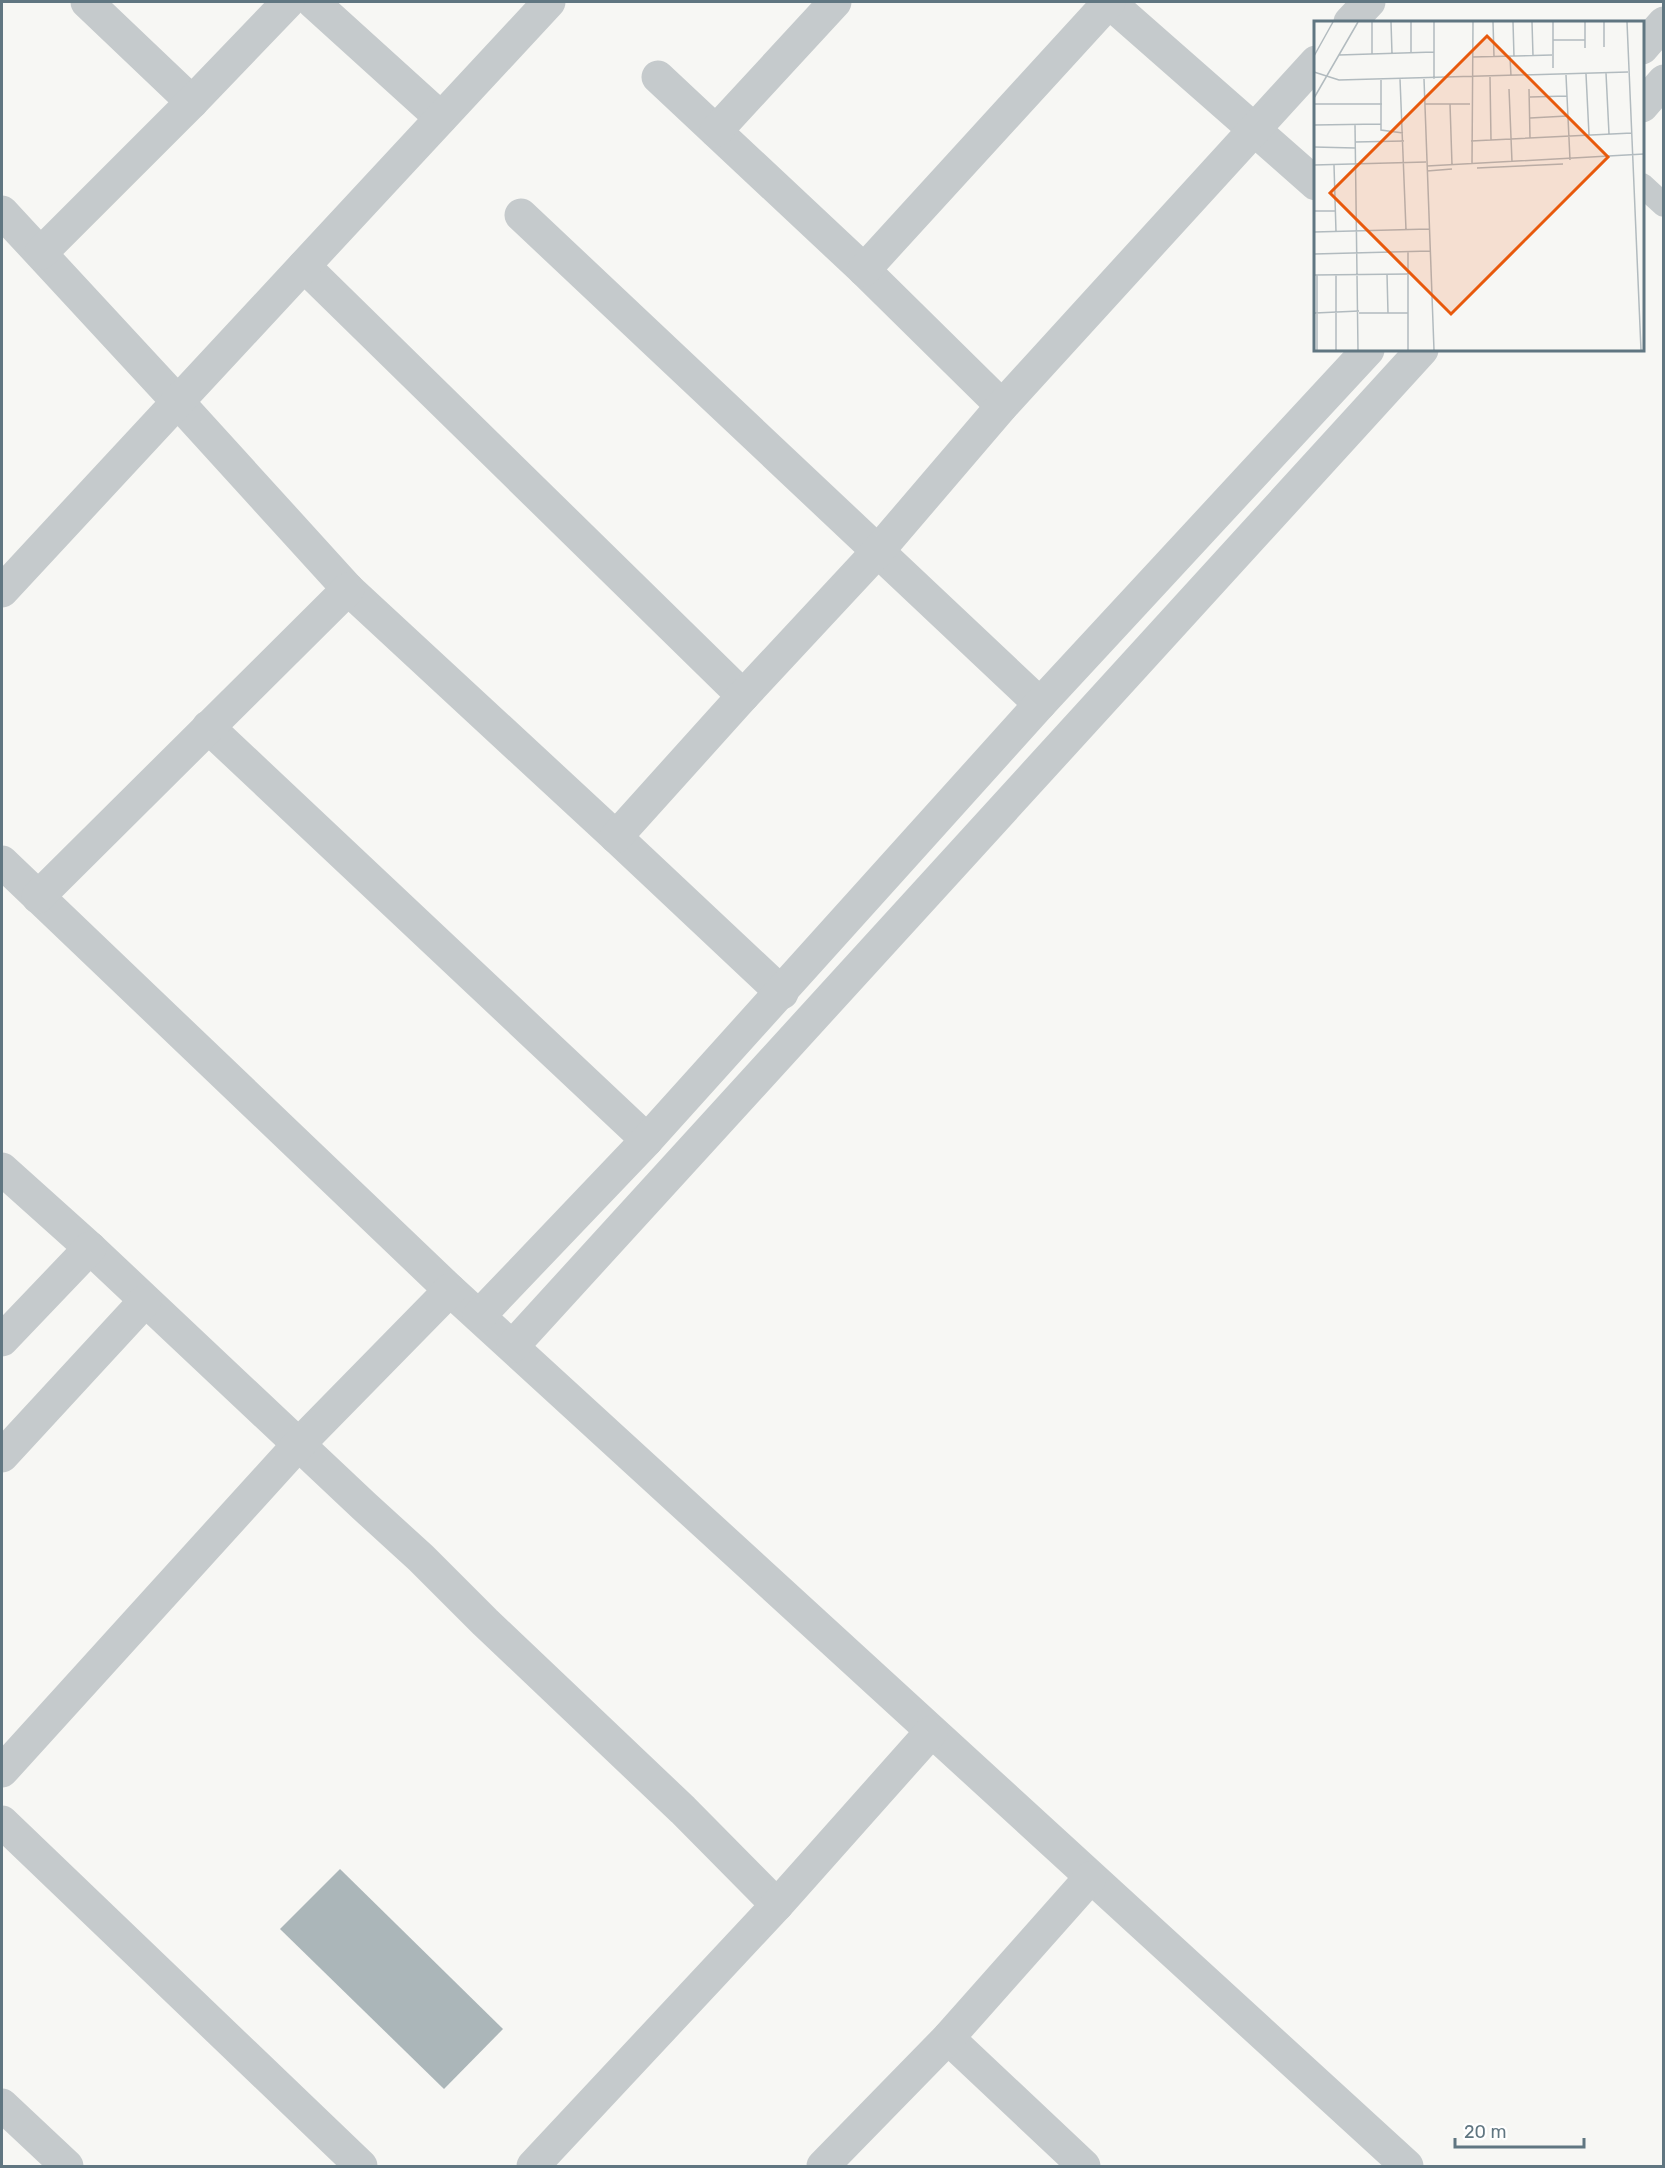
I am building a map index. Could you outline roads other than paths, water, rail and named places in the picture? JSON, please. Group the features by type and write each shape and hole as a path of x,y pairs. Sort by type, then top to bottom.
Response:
{"street":[{"path":"87,2 192,102"},
{"path":"41,253 288,2"},
{"path":"313,2 441,118"},
{"path":"2,591 185,411 304,266 549,2"},
{"path":"716,131 835,2"},
{"path":"864,270 1109,2 1314,182"},
{"path":"1351,21 1369,2"},
{"path":"1644,46 1664,23"},
{"path":"616,837 878,551 1002,406 1314,64"},
{"path":"658,77 864,270 1002,406"},
{"path":"1644,104 1664,81"},
{"path":"2,212 348,589 782,993"},
{"path":"521,215 1040,704"},
{"path":"304,266 743,696"},
{"path":"479,1316 647,1140 782,993 1040,704 1367,351"},
{"path":"513,1346 1421,351"},
{"path":"38,897 348,589"},
{"path":"208,728 647,1140"},
{"path":"2,862 450,1290 1407,2166"},
{"path":"2,1169 90,1248 298,1445 421,1557 485,1622 683,1810 777,1905"},
{"path":"2,1340 90,1248"},
{"path":"2,1771 298,1445 450,1290"},
{"path":"2,1456 146,1300"},
{"path":"533,2166 777,1905 931,1732"},
{"path":"2,1821 361,2166"},
{"path":"823,2166 948,2038 1090,1878"},
{"path":"948,2038 1084,2166"},
{"path":"2,2105 66,2166"}],"lane":[{"path":"1644,187 1664,205"}]}
